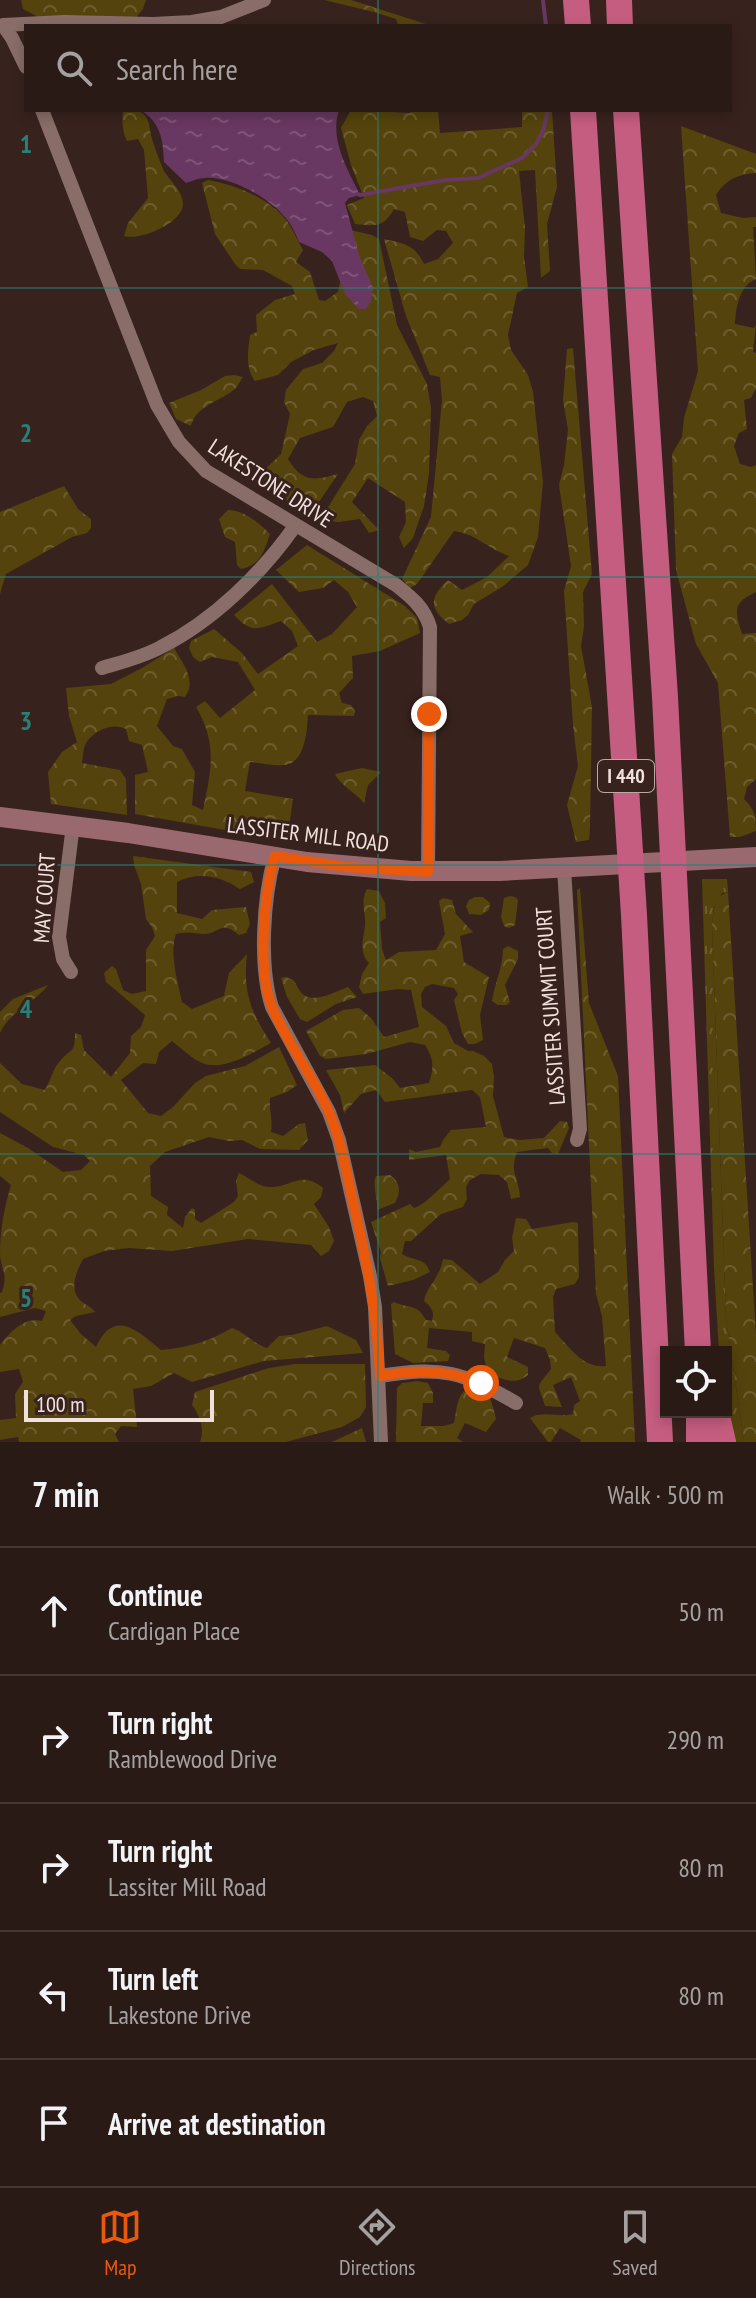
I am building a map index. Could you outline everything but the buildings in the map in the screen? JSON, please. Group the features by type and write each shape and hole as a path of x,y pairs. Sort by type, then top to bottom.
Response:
{"highway":[{"path":"576,0 578,24"},
{"path":"619,0 620,24"},
{"name":"I 440","path":"583,112 633,884 660,1442"},
{"name":"I 440","path":"626,112 665,697 699,1346"},
{"path":"699,1418 699,1442"},
{"path":"717,1418 723,1442"}],"main road":[{"name":"LASSITER MILL ROAD","path":"0,817 73,825 347,867 428,872 571,868 756,857"}],"street":[{"path":"24,63 3,25 192,22 221,17 264,0"},
{"name":"LAKESTONE DRIVE","path":"43,112 157,405 179,442 206,471 396,585 426,615 430,627 428,872"},
{"path":"102,668 163,646 238,594 295,526"},
{"name":"MAY COURT","path":"71,972 63,959 59,937 73,825"},
{"path":"275,856 269,879 265,938 267,991 272,1007 329,1112 339,1140 370,1276 378,1338 381,1442"},
{"name":"LASSITER SUMMIT COURT","path":"571,868 580,1129 577,1140"},
{"path":"380,1376 422,1370 453,1374 481,1383 516,1403"}],"green space":[{"path":"21,0 146,0 135,19 40,18 23,9"},
{"path":"324,0 351,0 426,24 398,24 396,19"},
{"path":"123,112 140,112 146,118 162,167 183,203 169,224 140,236 124,236 128,223 148,198 144,150 138,139 127,141"},
{"path":"350,112 438,112 440,133 522,127 522,112 552,112 557,187 547,224 550,271 541,278 535,170 519,171 528,287 517,293 508,335 511,350 528,375 533,392 543,482 538,537 528,565 502,587 474,604 462,620 449,624 438,613 434,603 442,586 448,580 462,590 487,577 509,556 469,535 454,531 417,584 410,588 402,579 431,517 442,400 440,377 430,375 406,316 384,239 408,246 424,264 438,259 453,243 446,231 437,230 423,241 410,237 405,212 394,209 386,220 378,224 355,224 347,205 364,198 341,128"},
{"path":"681,126 756,154 756,173 733,179 716,195 721,213 743,218 756,217 756,227 753,227 756,279 742,292 735,324 754,328 756,325 753,351 756,354 756,388 751,398 744,400 747,429 739,433 734,446 740,464 756,465 756,592 739,604 737,614 742,634 756,633 756,779 747,787 744,799 754,814 756,831 740,837 730,837 718,683 696,644 676,570 672,454 682,437 684,418 698,371"},
{"path":"208,180 251,194 280,213 303,250 296,262 310,272 319,300 325,301 338,292 350,230 379,239 397,325 427,384 431,408 429,474 424,506 413,538 404,548 399,537 406,522 405,502 368,478 352,502 379,530 369,533 360,519 339,522 320,520 355,464 359,440 377,416 373,401 363,397 347,402 333,427 300,438 288,459 298,472 309,478 338,474 310,515 254,480 281,454 290,414 284,402 286,390 303,369 322,363 338,343 314,350 291,362 278,375 255,381 248,365 248,353 250,335 257,332 256,315 275,300 295,294 292,286 263,270 240,269 235,264 215,234 202,183"},
{"path":"573,348 592,574 583,592 581,646 592,707 590,828 589,840 576,842 567,805 578,766 564,591 571,566 559,485 568,430 563,400 567,349"},
{"path":"225,376 243,377 236,388 198,413 191,426 176,419 169,403"},
{"path":"64,486 78,509 91,519 91,528 87,533 72,537 6,574 0,594 0,512"},
{"path":"228,510 245,515 270,534 257,561 241,569 237,565 235,542 225,537 219,519"},
{"path":"307,545 405,606 417,618 420,633 380,651 352,656 353,678 339,693 342,703 351,705 355,711 354,716 308,715 304,746 296,759 284,765 250,762 245,791 293,799 287,841 135,814 135,775 148,772 142,745 129,741 126,729 121,727 104,728 89,738 82,763 120,770 126,779 127,815 51,804 48,772 62,752 77,742 69,716 66,688 111,684 174,648 190,684 185,697 167,699 157,726 173,746 182,749 195,772 192,805 203,810 211,758 208,733 196,707 205,701 220,718 255,690 238,662 212,657 200,662 193,657 189,648 191,641 214,629 242,653 258,674 298,646 292,631 281,621 256,628 246,625 234,615 272,584 317,642 332,634 357,607 348,592 334,580 323,588 299,592 276,570"},
{"path":"362,768 381,772 368,785 364,803 335,774"},
{"path":"133,856 251,872 254,882 240,889 209,876 177,882 177,913 202,919 212,910 246,907 250,924 246,933 239,935 227,928 208,934 176,934 176,977 182,1002 192,1009 224,996 229,973 247,954 247,990 258,1021 271,1043 236,1061 216,1065 198,1061 172,1041 159,1052 156,1064 143,1063 121,1080 148,1113 161,1116 206,1076 245,1066 279,1047 297,1085 270,1098 271,1132 283,1136 305,1123 308,1140 299,1150 260,1149 242,1140 209,1137 165,1152 150,1166 151,1196 168,1207 167,1215 183,1228 185,1217 192,1208 195,1219 201,1223 234,1202 238,1196 236,1181 239,1173 268,1187 308,1180 323,1188 321,1197 314,1204 334,1241 329,1251 321,1256 311,1245 248,1239 172,1251 129,1248 104,1251 83,1259 75,1279 76,1294 95,1312 70,1320 96,1347 110,1328 118,1326 135,1330 161,1350 198,1343 232,1328 267,1348 279,1336 327,1326 356,1340 363,1353 264,1361 192,1382 174,1373 151,1386 133,1389 137,1427 121,1426 115,1434 119,1442 19,1442 18,1437 0,1440 0,1420 16,1418 15,1394 23,1382 19,1369 0,1372 0,1345 23,1323 42,1321 46,1311 35,1308 0,1317 0,1293 4,1281 1,1237 11,1185 0,1176 0,1133 63,1172 81,1170 90,1161 84,1155 53,1147 0,1112 0,1063 22,1084 45,1090 58,1064 73,1048 75,1033 81,1035 84,1050 111,1077 130,1053 131,1036 141,1027 145,1015 106,982 104,973 112,966 123,990 132,994 146,991 146,950 155,936 146,919"},
{"path":"702,879 727,879 728,892 722,893 714,907 712,924 726,1319 730,1346 719,1346"},
{"path":"580,888 589,1003 618,1076 635,1442 580,1442 560,1428 548,1442 530,1418 573,1414 574,1405 580,1401 571,1377 553,1385 562,1407 545,1406 539,1386 551,1369 545,1348 514,1338 507,1357 528,1367 528,1375 514,1381 488,1373 484,1358 485,1344 472,1341 472,1332 429,1328 427,1348 446,1351 450,1355 448,1361 413,1363 395,1354 391,1304 394,1302 416,1309 426,1320 432,1321 432,1310 424,1301 443,1259 452,1260 480,1284 498,1272 514,1251 512,1238 516,1218 526,1219 532,1229 578,1223 579,1277 575,1284 556,1289 553,1297 555,1332 584,1361 606,1366 602,1316 596,1294 577,890"},
{"path":"367,889 379,891 385,903 386,918 380,922 386,960 399,952 436,950 445,934 439,901 443,898 452,900 456,914 473,932 460,936 464,962 489,977 480,1015 483,1040 468,1044 462,1033 454,1000 458,994 454,988 432,984 425,987 421,994 422,1007 446,1026 454,1043 484,1056 492,1064 493,1096 504,1137 520,1140 544,1138 560,1121 567,1122 569,1128 558,1154 548,1148 517,1152 514,1170 520,1197 511,1199 507,1182 499,1175 481,1174 470,1180 463,1207 441,1214 411,1241 405,1241 402,1254 422,1262 430,1272 388,1286 371,1222 410,1204 414,1208 418,1206 450,1179 446,1155 409,1160 409,1149 416,1152 440,1147 451,1130 486,1127 480,1097 472,1090 385,1102 376,1090 361,1094 344,1113 340,1095 326,1070 375,1065 400,1088 429,1083 432,1068 432,1059 425,1045 410,1042 366,1054 326,1059 320,1056 306,1031 343,1010 359,1008 371,1018 384,1037 419,1027 411,990 363,994 359,987 369,963 362,946"},
{"path":"728,892 756,1335 756,1442 744,1442 726,1319 712,924 717,901"},
{"path":"510,896 518,900 515,925 509,928 504,926 501,917 504,898"},
{"path":"475,897 483,897 490,903 489,910 481,915 469,914 466,906"},
{"path":"508,946 518,951 518,959 505,985 510,1002 498,1005 492,1001 503,949"},
{"path":"286,977 310,997 316,998 348,987 357,997 336,1004 307,1022 300,1019 287,997 281,978"},
{"path":"48,985 9,1019 0,1033 0,1012 13,999"},
{"path":"390,1175 398,1184 397,1199 395,1203 377,1210 376,1176"},
{"path":"732,1360 744,1442 733,1442 727,1418 732,1418"},
{"path":"295,1364 365,1364 366,1407 360,1417 342,1427 286,1442 200,1442 201,1423 192,1405 195,1392 269,1368"},
{"path":"402,1383 428,1383 433,1393 433,1403 423,1403 421,1426 454,1423 460,1397 465,1390 472,1388 487,1394 496,1419 486,1432 465,1423 457,1438 463,1442 396,1442 397,1388"},
{"path":"362,1428 366,1442 332,1442"}],"water":[{"path":"143,112 339,112 338,143 360,195 349,198 345,203 359,255 373,288 366,309 359,309 345,294 332,261 322,252 299,242 288,221 268,201 225,180 203,178 186,183 164,162 160,132"}],"waterway":[{"path":"543,0 546,24"},
{"path":"358,194 478,178 522,158 536,144 548,112"}],"route":[{"path":"429,714 428,872 347,867 275,856 269,879 265,977 272,1007 329,1112 339,1140 370,1276 380,1376 422,1370 457,1374 481,1383"}]}
